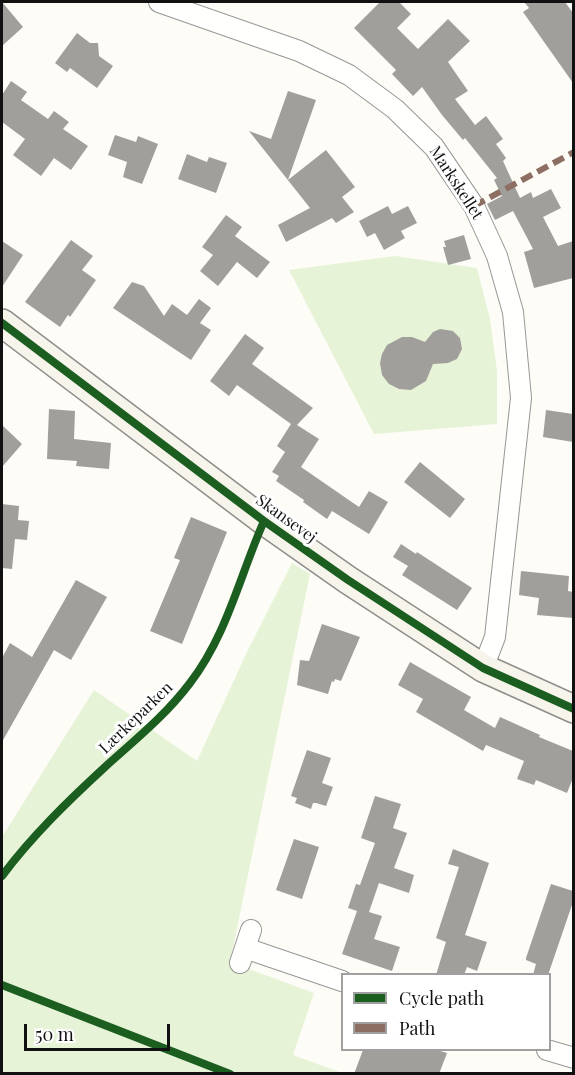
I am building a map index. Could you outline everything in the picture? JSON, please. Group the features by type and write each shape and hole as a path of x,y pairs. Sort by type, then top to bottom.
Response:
{"street":[{"name":"Markskellet","path":"159,2 298,51 349,75 395,109 434,147 474,206 497,256 513,312 521,398 495,637 483,668"},
{"name":"Skansevej","path":"2,323 264,521 416,626 483,668 573,709"},
{"path":"245,947 341,981"},
{"path":"550,1051 573,1058"}],"green space":[{"path":"395,256 477,268 490,319 497,371 497,424 374,434 289,270"},
{"path":"292,563 310,574 230,962 314,993 293,1055 342,1073 2,1073 2,837 94,690 197,761 246,654"}],"building":[{"path":"2,2 23,27 2,46"},
{"path":"380,2 399,2 411,14 397,28 418,49 448,19 470,41 448,62 468,91 455,99 475,125 486,116 503,139 496,144 506,158 503,161 520,198 531,192 533,198 551,189 561,208 543,217 558,246 573,241 573,278 534,288 524,252 533,249 513,211 495,220 487,204 502,196 494,180 497,178 465,138 463,140 442,115 422,87 413,96 392,74 396,70 354,28"},
{"path":"524,2 565,2 573,13 573,83 523,12 529,8"},
{"path":"77,33 90,43 98,43 99,56 113,66 97,88 70,68 67,72 55,63"},
{"path":"11,81 27,92 21,100 48,119 54,111 69,122 63,129 88,146 71,170 54,158 41,176 13,155 25,139 2,122 2,95"},
{"path":"288,91 316,100 288,180 326,150 355,187 342,197 354,212 336,223 332,218 286,242 278,225 310,208 249,131 271,139"},
{"path":"115,135 136,142 138,136 158,144 142,184 123,177 127,162 108,155"},
{"path":"187,154 207,162 209,157 227,163 216,193 178,179"},
{"path":"388,206 392,214 408,206 417,223 401,231 405,238 384,250 375,233 367,237 359,221"},
{"path":"226,215 242,227 235,236 270,262 257,278 237,262 218,286 200,271 213,255 202,247"},
{"path":"464,235 471,259 448,265 443,247 446,247 444,241"},
{"path":"71,240 93,256 82,270 96,280 70,317 68,315 60,327 25,302"},
{"path":"2,241 23,255 2,287"},
{"path":"132,282 144,286 164,316 172,304 187,315 199,299 211,308 200,323 211,330 191,360 113,308"},
{"path":"440,329 453,331 460,338 462,349 457,359 448,363 433,364 426,381 411,390 399,389 389,384 382,375 380,363 387,345 402,337 412,337 425,342 433,332"},
{"path":"245,334 264,348 252,364 313,408 297,425 319,439 301,467 359,507 369,491 388,502 369,534 332,511 327,519 276,481 279,476 272,472 285,452 277,446 291,424 237,385 229,396 210,381"},
{"path":"49,409 75,411 74,439 111,443 109,469 76,466 77,461 47,459"},
{"path":"546,410 573,414 573,442 543,437"},
{"path":"2,425 22,444 2,467"},
{"path":"420,462 465,499 450,518 404,482"},
{"path":"2,504 19,506 18,520 29,521 27,540 15,539 12,569 2,568"},
{"path":"191,517 227,532 182,644 150,631 180,560 174,558"},
{"path":"401,544 472,588 457,610 402,575 408,566 393,557"},
{"path":"521,571 569,576 568,591 573,592 573,618 537,615 539,598 519,595"},
{"path":"76,580 107,597 71,660 54,650 2,742 2,658 10,643 32,657"},
{"path":"322,624 360,637 341,681 335,679 334,682 332,681 328,694 297,685 300,660 309,661"},
{"path":"410,662 471,697 464,710 495,728 500,717 573,751 573,778 567,793 536,780 534,785 517,779 524,761 486,745 483,751 416,712 423,699 398,685"},
{"path":"307,750 331,758 322,783 333,787 326,806 313,803 311,809 295,803 297,798 291,796"},
{"path":"375,796 401,804 393,828 407,833 394,868 414,875 409,893 379,883 369,912 382,916 374,939 400,947 392,971 342,954 357,911 348,908 356,884 360,885 375,843 361,838"},
{"path":"294,839 319,847 302,899 276,890"},
{"path":"453,849 489,863 465,935 487,942 477,971 467,967 465,973 437,973 446,942 436,938 459,867 448,864"},
{"path":"551,884 573,891 573,902 549,973 534,973 536,964 526,958"},
{"path":"363,1051 440,1051 447,1053 439,1074 354,1074"}],"marked path":[{"path":"474,206 574,152"}],"cycle path":[{"path":"2,323 264,521 348,580 483,668 574,709"},
{"name":"Lærkeparken","path":"2,876 51,819 160,717 190,683 214,645 264,521"},
{"path":"2,985 230,1074"}]}
